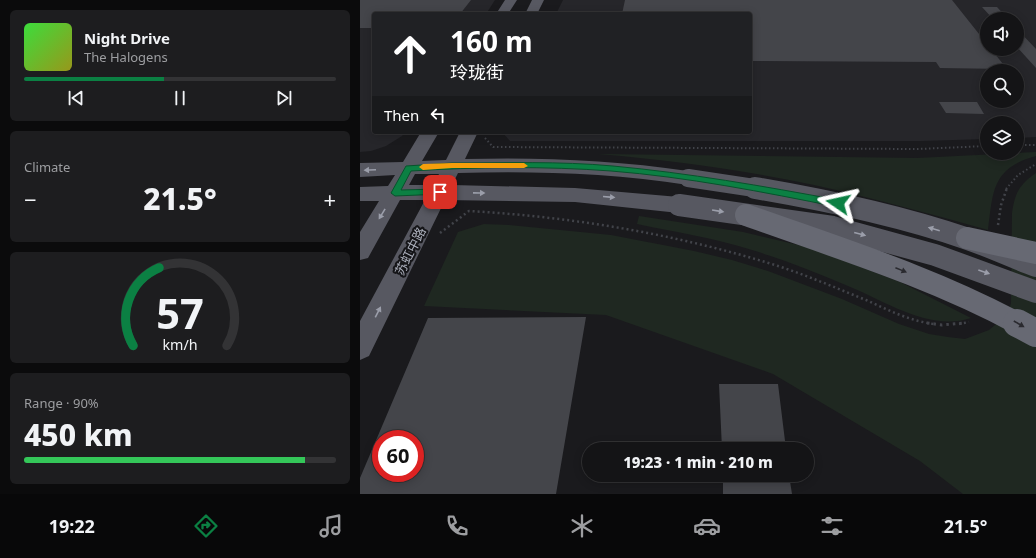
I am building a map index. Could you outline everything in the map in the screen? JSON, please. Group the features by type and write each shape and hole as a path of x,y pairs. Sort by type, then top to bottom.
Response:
{"highway":[{"path":"746,216 880,262 957,293 1013,320 1036,334"},
{"path":"967,238 1036,253"}],"main road":[{"path":"503,12 511,0"},
{"path":"532,12 538,0"},
{"path":"360,251 429,134"},
{"name":"苏虹中路","path":"360,347 440,192 467,134"},
{"path":"360,170 452,165 585,167 688,178 838,203 967,238 1036,266"},
{"path":"360,194 440,192 575,195 679,205 746,216 833,227 935,255 1036,292"}],"path":[{"path":"467,134 484,136 493,147 918,149 980,146"},
{"path":"1024,145 1036,144"},
{"path":"998,228 1001,200 1005,190 1016,176 1036,164"},
{"path":"418,234 439,234 469,212 536,216 616,227 700,245 765,263 820,282 912,320 945,324 971,321"}],"shaded area":[{"path":"360,0 495,0 487,12 372,12 372,134 404,134 386,146 371,151 360,152"},
{"path":"563,0 1036,0 1036,137 1024,138 1024,116 980,116 980,139 921,141 510,141 504,134 752,134 752,12 557,12"},
{"path":"1036,152 1036,156 1011,167 1003,174 997,183 991,204 988,230 836,190 787,180 707,166 598,154 917,158 980,155 980,160 1024,160 1024,153"},
{"path":"1036,173 1036,494 963,494 920,461 773,374 606,315 424,306 458,232 484,224 509,225 611,235 732,260 768,271 842,299 899,324 929,334 965,339 989,330 1000,321 1009,310 1011,303 1013,206 1019,190"},
{"path":"639,216 743,232 811,248 900,282 971,318 955,321 940,321 924,318 908,313 825,276 789,262 738,246 637,224"}],"building":[{"path":"360,0 471,0 462,12 372,12 372,28 360,28"},
{"path":"625,0 952,0 980,35 980,56 997,56 1003,64 980,64 980,69 940,68 936,62 752,61 752,12 622,12"},
{"path":"982,7 997,7 1002,12 987,12"},
{"path":"1024,36 1036,49 1036,68 1024,55"},
{"path":"939,102 977,102 984,114 946,113"},
{"path":"586,317 556,494 360,494 360,478 372,450 372,482 424,482 424,430 380,430 428,318"},
{"path":"719,384 778,384 785,442 722,442"},
{"path":"723,482 790,482 792,494 723,494"}],"slow traffic":[{"path":"423,167 452,165 524,166"}],"route":[{"path":"440,192 395,193 409,168 452,165 573,166 612,168 688,178 838,203"}]}
